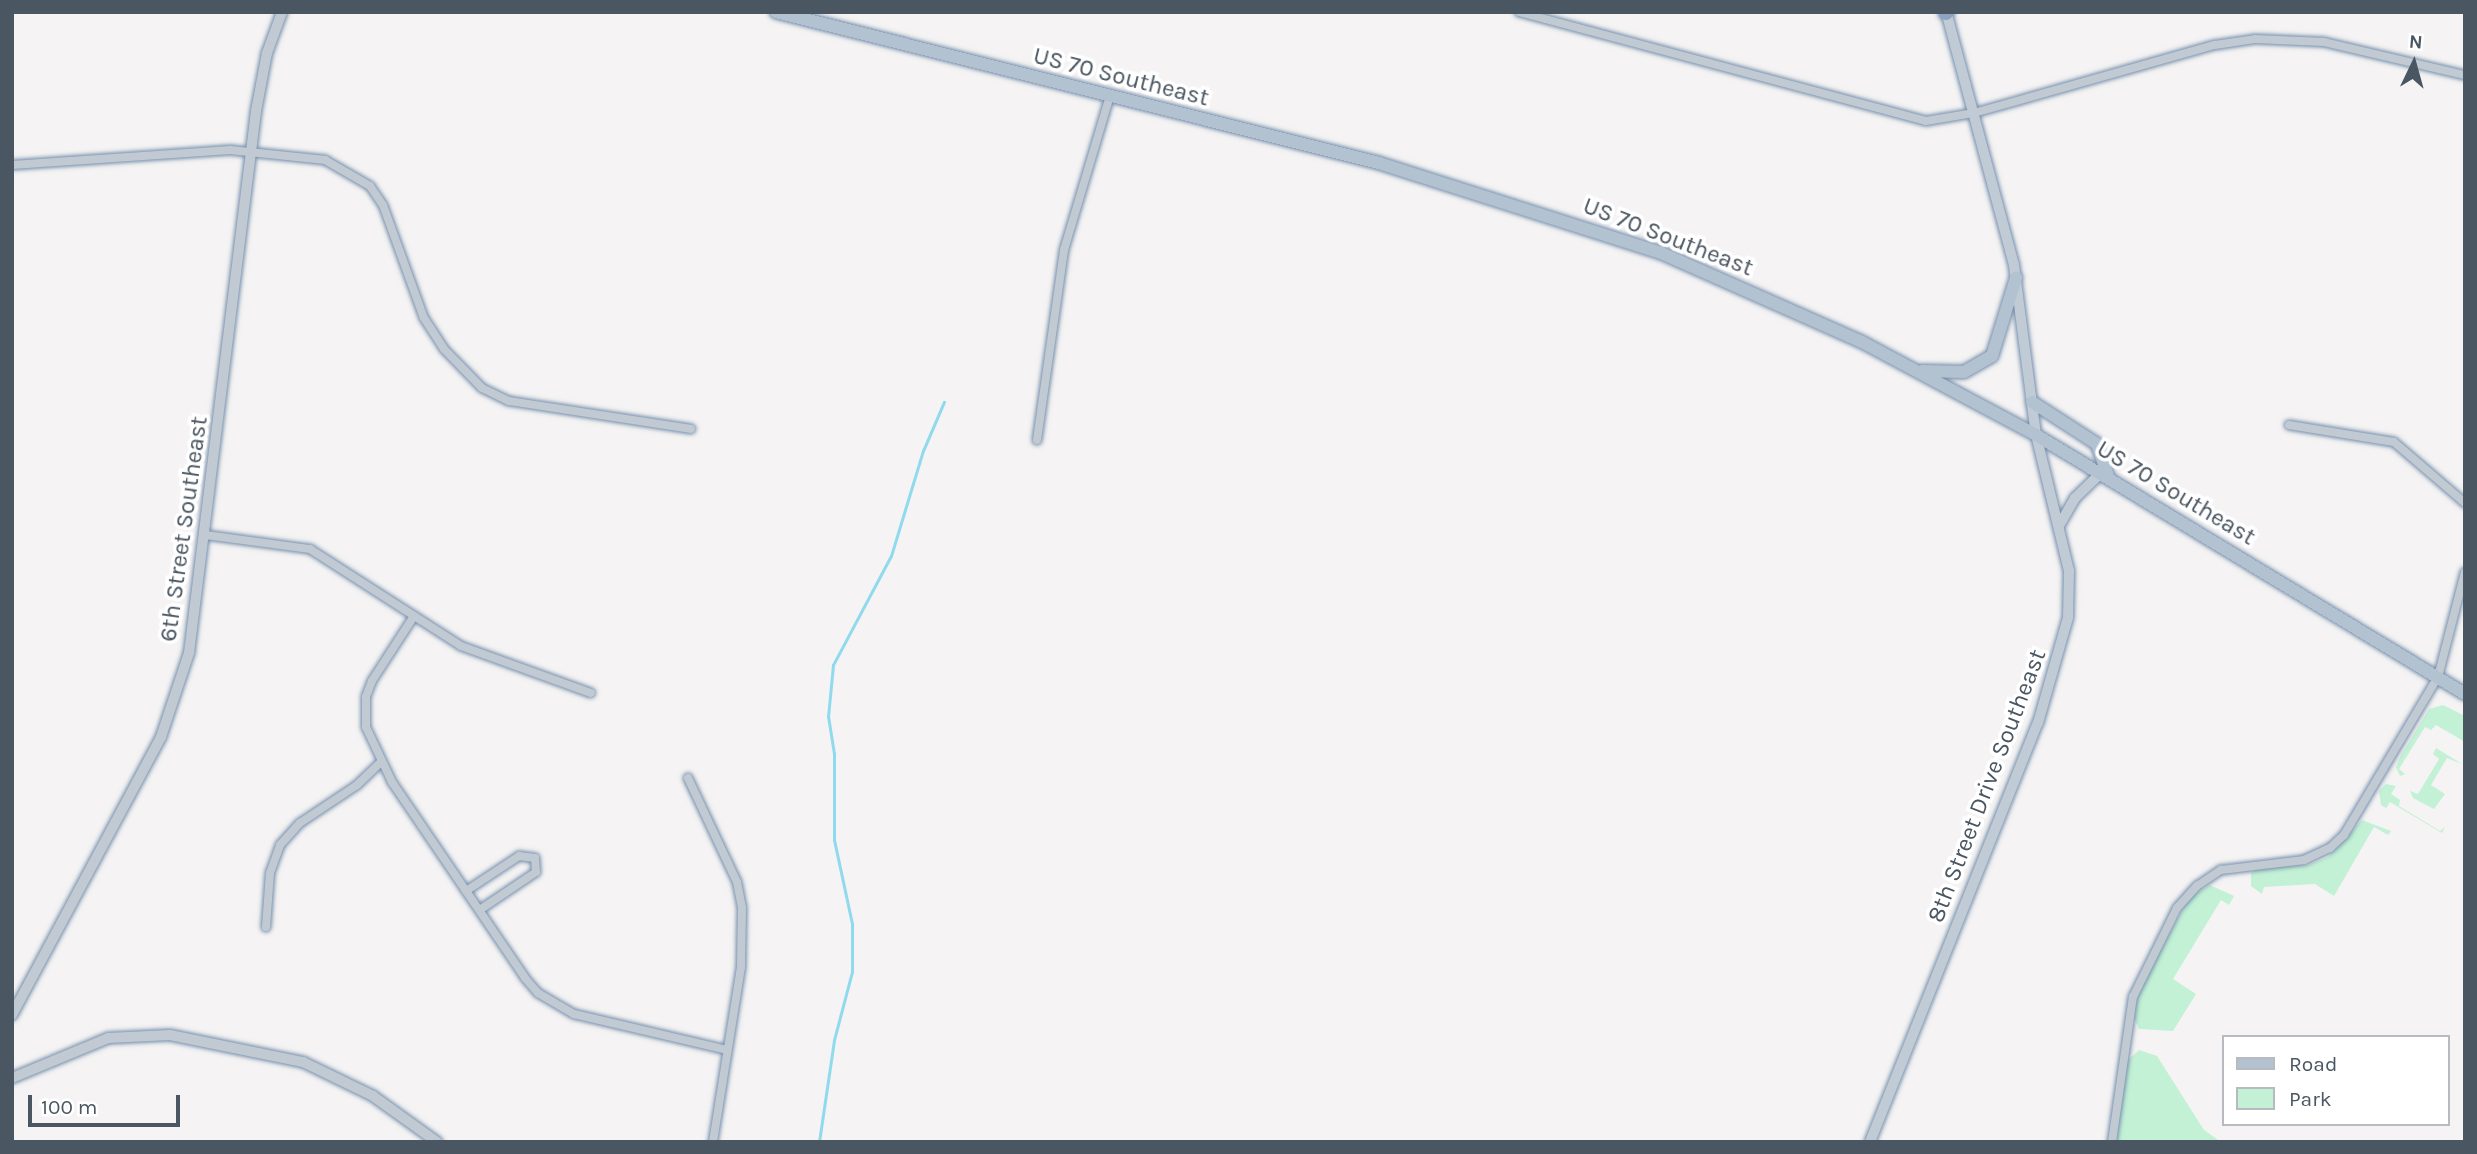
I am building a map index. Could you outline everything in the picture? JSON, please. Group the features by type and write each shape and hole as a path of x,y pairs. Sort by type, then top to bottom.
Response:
{"main road":[{"name":"US 70 Southeast","path":"776,12 1379,163 1594,229 1740,286 1913,370 2036,435 2465,694"},
{"name":"8th Street Drive Southeast","path":"1870,1142 2049,694 2068,618 2069,571 2060,524 2036,435 2016,278 1946,13"},
{"path":"1913,370 1964,372 1992,356 2016,278"},
{"path":"2032,402 2097,444 2104,475 2075,498 2060,524"}],"street":[{"name":"6th Street Southeast","path":"12,1015 161,737 189,653 206,535 252,150 267,53 282,12"},
{"path":"1519,12 1915,120 1936,121 1974,113 2215,45 2255,39 2324,42 2465,75"},
{"path":"1037,440 1059,275 1110,96"},
{"path":"12,165 252,150 325,160 370,186 383,205 424,318 453,359 482,388 509,401 691,429"},
{"path":"2289,425 2394,442 2465,503"},
{"path":"206,535 310,549 461,646 592,693"},
{"path":"2112,1142 2133,997 2177,908 2197,886 2221,870 2304,860 2336,843 2365,805 2438,677 2465,572"},
{"path":"414,616 384,656 366,697 366,727 380,763 481,909 525,978 554,1004 596,1021 727,1050"},
{"path":"266,927 270,873 280,845 300,823 357,785 380,763"},
{"path":"688,778 737,882 742,908 741,967 713,1142"},
{"path":"466,891 519,856 535,858 536,872 481,909"},
{"path":"12,1078 108,1038 170,1035 303,1062 373,1096 437,1142"}],"green space":[{"path":"2443,705 2465,716 2465,742 2436,725 2431,730 2425,727 2399,769 2405,774 2400,776 2396,767 2400,757 2429,709"},
{"path":"2436,748 2462,764 2447,758 2431,785 2445,794 2434,809 2413,798 2410,791 2418,794 2439,759 2433,754"},
{"path":"2386,784 2396,786 2391,794 2400,800 2399,806 2440,831 2445,827 2442,833 2390,802 2386,808 2381,805 2379,791"},
{"path":"2362,820 2391,831 2388,835 2374,827 2334,896 2315,884 2264,887 2262,894 2251,886 2251,873 2259,868 2308,865 2328,857"},
{"path":"2210,885 2234,896 2229,905 2221,900 2173,979 2196,994 2173,1031 2139,1029 2133,1016 2141,985 2190,897"},
{"path":"2139,1050 2157,1056 2204,1130 2221,1142 2116,1142 2126,1062"}],"waterway":[{"path":"819,1142 834,1040 852,972 852,924 834,840 834,754 828,717 833,665 891,556 923,451 944,402"}]}
